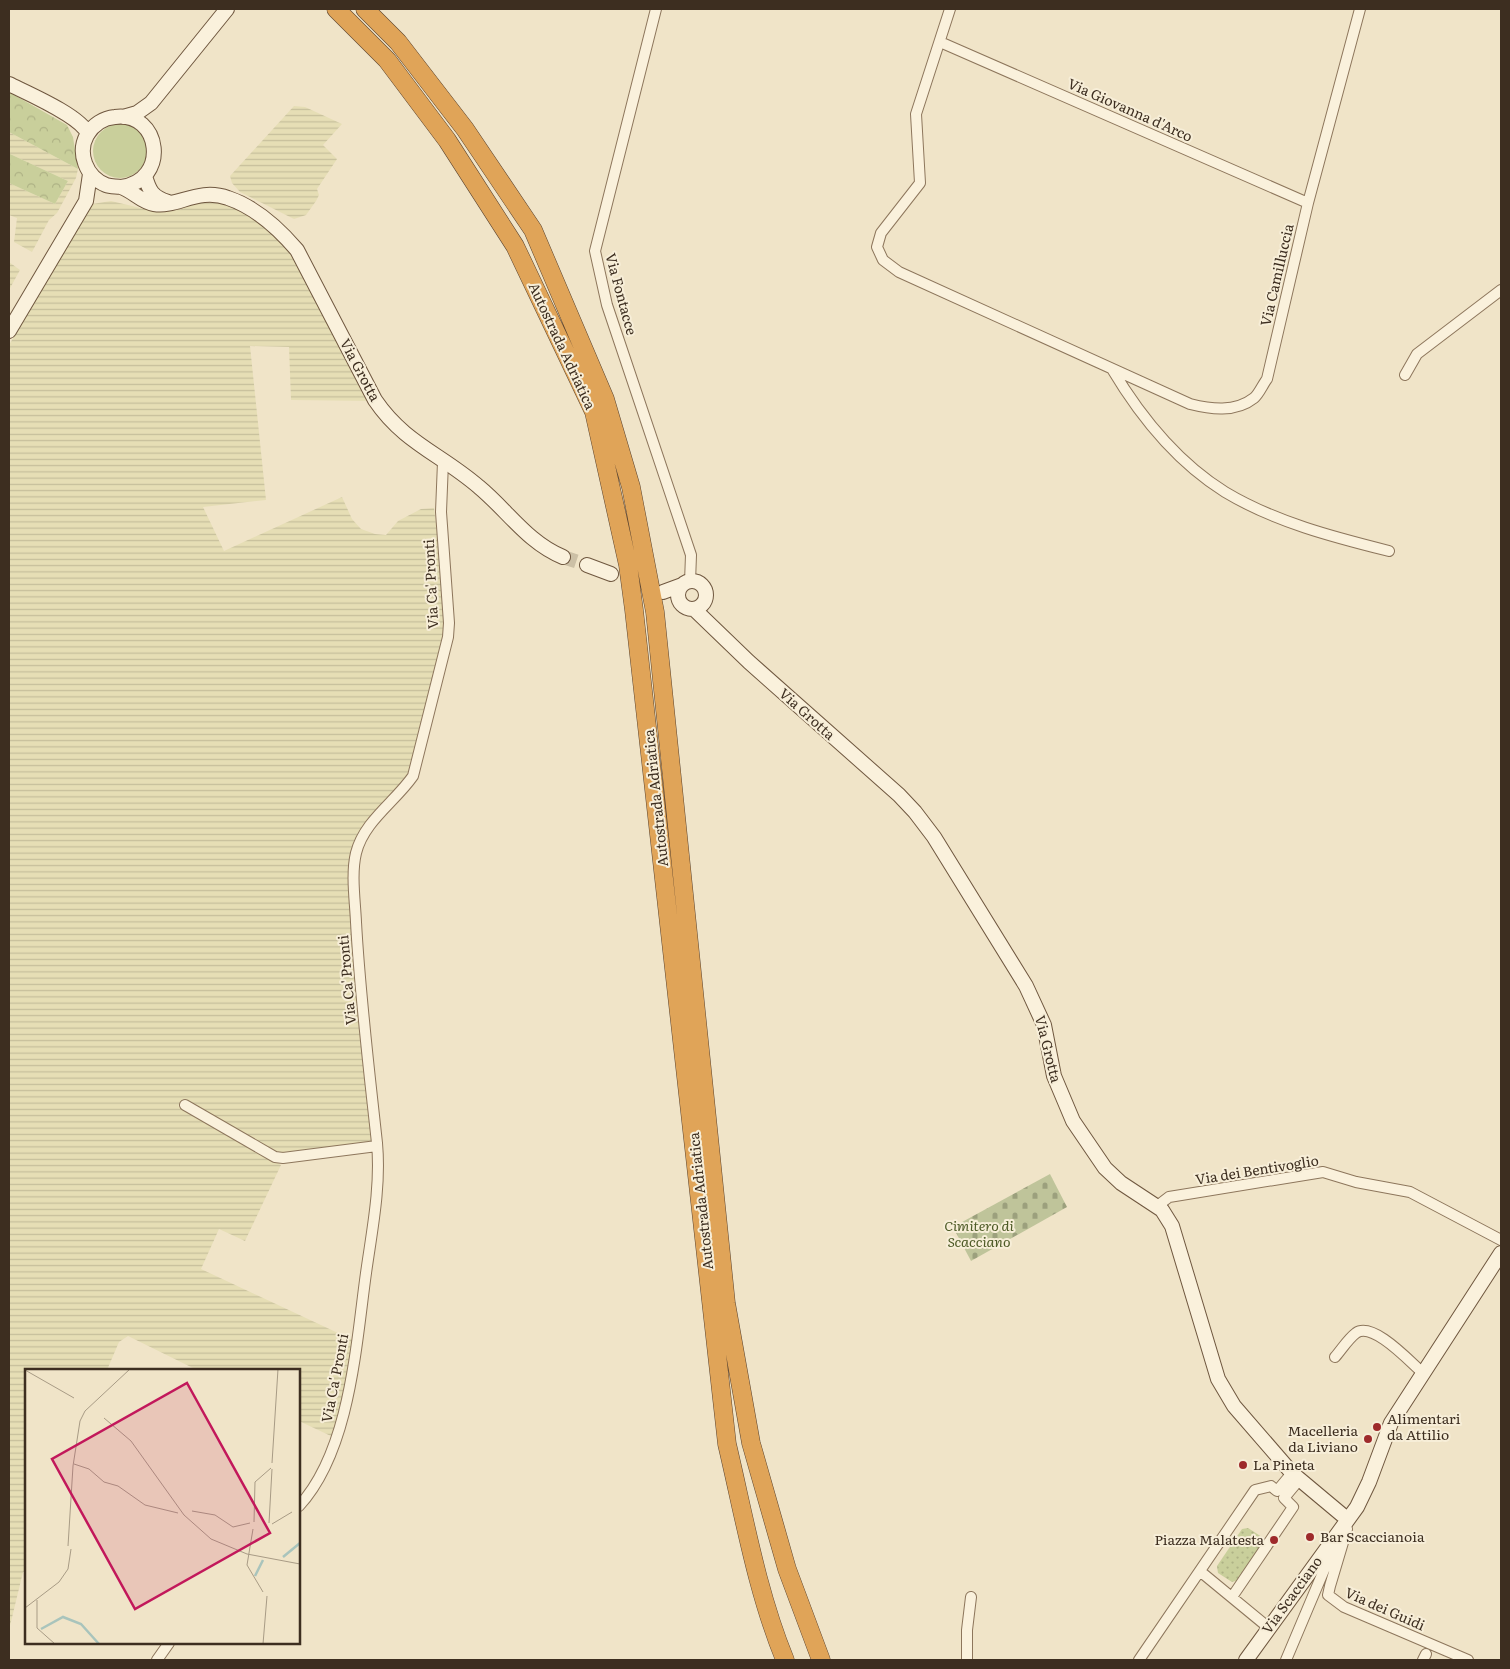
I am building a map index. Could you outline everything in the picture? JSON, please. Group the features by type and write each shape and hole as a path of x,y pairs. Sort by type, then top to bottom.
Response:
{"highway":[{"name":"Autostrada Adriatica","path":"336,9 387,60 447,140 515,246 594,412 628,565 634,610 727,1444 749,1542 777,1639 786,1660"},
{"name":"Autostrada Adriatica","path":"365,9 398,42 465,129 533,230 605,400 631,487 656,612 726,1303 751,1443 787,1569 821,1660"}],"street":[{"path":"72,118 93,121 137,113 151,103 227,9"},
{"name":"Via Fontacce","path":"656,9 595,251 606,305 691,555 686,584"},
{"name":"Via Camilluccia","path":"950,9 916,114 920,183 881,233 877,247 883,260 899,272 1112,369 1190,404 1214,410 1233,407 1254,398 1267,379 1308,203 1360,9"},
{"name":"Via Giovanna d'Arco","path":"940,42 1308,203"},
{"path":"9,84 72,118 86,128 88,134 83,154 90,174 86,201 9,331"},
{"path":"147,130 151,103"},
{"path":"86,201 114,186 132,185 145,176 152,164 154,152 152,140 147,130 136,121 123,116"},
{"path":"88,134 103,120"},
{"path":"90,174 114,186"},
{"path":"145,176 149,190 155,197 171,202"},
{"name":"Via Grotta","path":"114,186 143,201 156,205 201,194 228,198 254,211 282,232 297,250 375,400 387,418 399,431 483,490 537,543 563,557"},
{"path":"1405,375 1417,354 1501,290"},
{"path":"1112,369 1132,402 1158,434 1189,464 1224,491 1273,516 1317,532 1389,551"},
{"name":"Via Ca' Pronti","path":"300,1504 321,1472 339,1432 352,1379 378,1174 358,948 355,863 361,839 370,825 402,792 413,776 448,637 449,604 441,512 443,462"},
{"path":"587,565 611,574"},
{"path":"698,583 705,593 701,605 694,609 685,607 679,600 678,592 686,584 698,583"},
{"name":"Via Grotta","path":"694,609 749,662 916,812 934,837 1026,986 1044,1025 1054,1076 1073,1121 1105,1168 1121,1183 1162,1210 1172,1226 1218,1378 1234,1406 1296,1476 1347,1524"},
{"path":"185,1105 274,1157 283,1158 377,1146"},
{"name":"Via dei Bentivoglio","path":"1156,1206 1169,1198 1323,1172 1356,1182 1410,1192 1501,1240"},
{"name":"Via Scacciano","path":"1246,1660 1347,1524 1369,1482 1391,1422 1501,1254"},
{"path":"1335,1357 1356,1333 1368,1330 1378,1334 1423,1373"},
{"path":"1139,1660 1201,1572 1255,1490 1271,1486 1277,1491 1296,1476"},
{"path":"1232,1597 1293,1507 1284,1498 1296,1476"},
{"path":"1286,1660 1324,1570 1347,1524"},
{"name":"Via dei Guidi","path":"1347,1524 1328,1595 1344,1607 1468,1660"},
{"path":"1201,1572 1269,1628"},
{"path":"967,1660 967,1630 972,1597"},
{"path":"157,1660 167,1644"}],"shaded area":[{"path":"294,106 305,107 342,124 323,145 337,159 317,189 319,195 316,201 306,215 294,219 240,192 232,183 230,176"},
{"path":"9,132 78,169 76,178 57,213 49,220 32,252 14,242 17,218 9,215 9,183 55,204 68,181 10,154 9,156"},
{"path":"111,201 149,210 171,211 201,202 224,203 252,214 294,252 371,401 291,400 289,347 250,346 266,500 203,507 224,551 342,497 352,519 361,529 375,534 386,535 398,521 421,509 434,508 446,605 444,637 410,775 353,853 374,1142 275,1153 183,1099 178,1106 281,1165 245,1241 219,1229 201,1269 353,1340 348,1378 333,1437 300,1421 300,1369 195,1369 128,1336 119,1342 107,1369 25,1369 25,1572 23,1572 9,1630 9,345 92,204"},
{"path":"9,262 20,270 9,290"}],"green space":[{"path":"9,92 67,125 73,137 78,169 9,132"},
{"path":"115,124 125,124 135,128 143,136 147,151 143,166 135,174 125,178 115,178 105,174 97,166 93,156 93,146 97,136 105,128"},
{"path":"10,154 68,181 55,204 9,183"},
{"name":"Cimitero di Scacciano","path":"1050,1174 1067,1207 971,1261 953,1227"},
{"path":"1248,1528 1262,1537 1263,1543 1239,1580 1232,1582 1218,1573 1217,1566 1242,1529"}],"tunnel":[{"path":"563,557 587,565"}],"place":[{"name":"Alimentari da Attilio","path":"1377,1427"},
{"name":"Macelleria da Liviano","path":"1368,1439"},
{"name":"La Pineta","path":"1243,1465"},
{"name":"Bar Scaccianoia","path":"1310,1537"},
{"name":"Piazza Malatesta","path":"1274,1540"}]}
